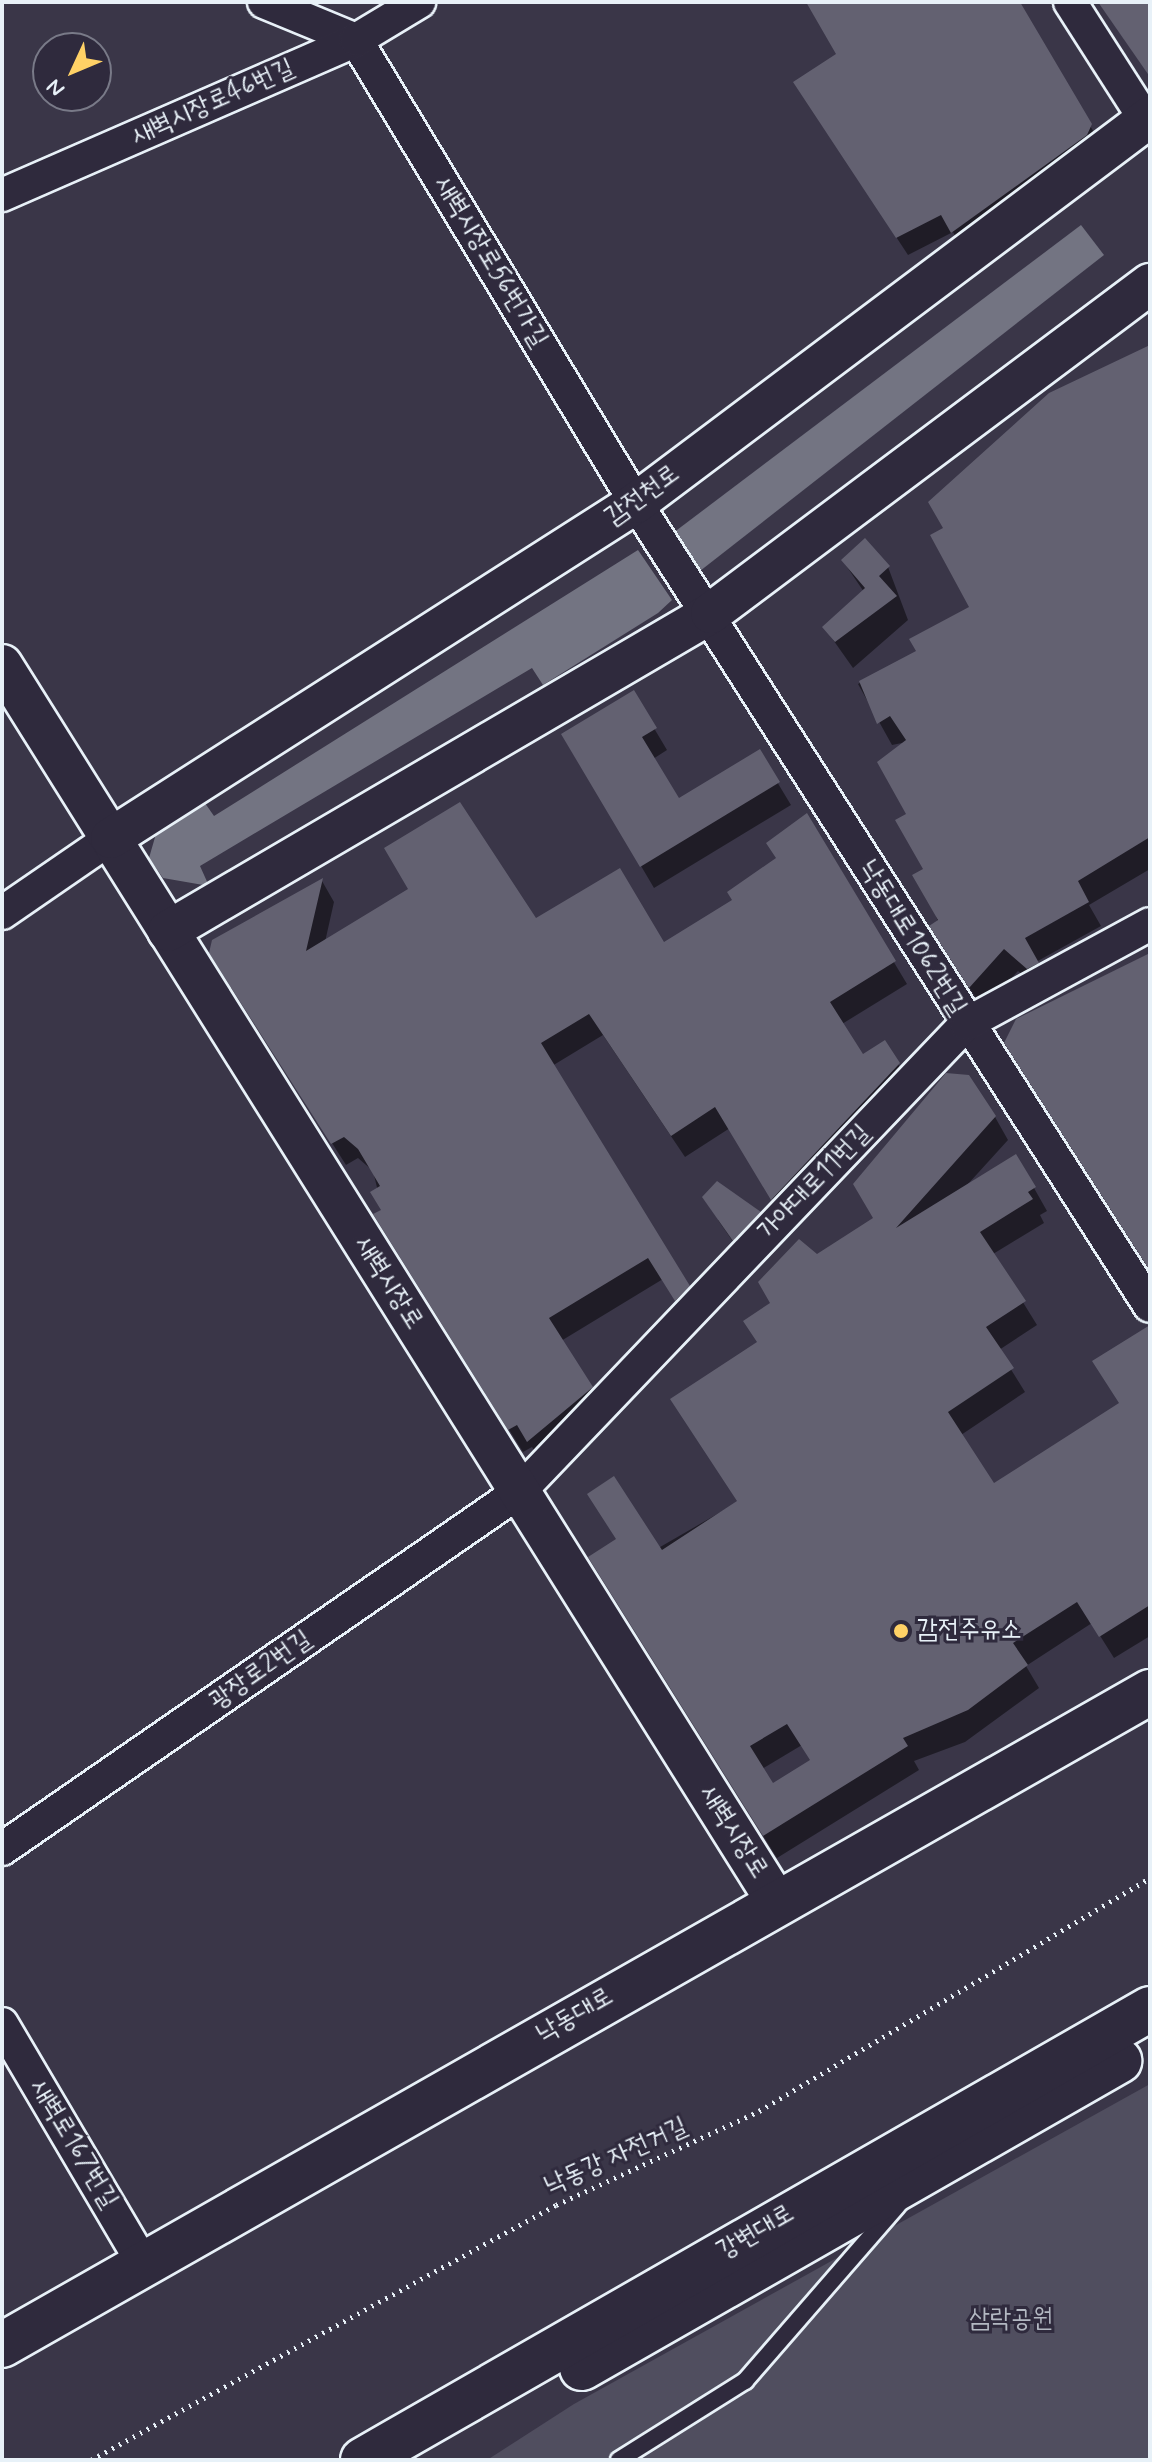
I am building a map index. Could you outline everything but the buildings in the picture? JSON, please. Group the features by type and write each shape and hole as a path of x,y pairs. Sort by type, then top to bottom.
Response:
{"main road":[{"name":"낙동대로","path":"2,2345 776,1901 1150,1692"},
{"name":"강변대로","path":"363,2460 1150,2009"},
{"name":"강변대로","path":"419,2460 1150,2043"}],"street":[{"path":"264,2 356,40"},
{"name":"새벽시장로46번길","path":"2,195 356,40 419,2"},
{"path":"1070,2 1148,121"},
{"name":"새벽시장로56번가길","path":"356,40 636,503 682,566"},
{"name":"감전천로","path":"111,838 636,503 1148,121"},
{"path":"168,931 711,613 1150,284"},
{"name":"낙동대로1062번길","path":"682,566 966,1024 1150,1306"},
{"name":"새벽시장로","path":"2,665 776,1901"},
{"path":"2,913 111,838"},
{"name":"가야대로11번길","path":"519,1492 966,1024 1150,924"},
{"name":"광장로2번길","path":"2,1849 519,1492"},
{"name":"새벽로167번길","path":"2,2024 143,2263"}],"lane":[{"path":"619,2460 745,2381 927,2172"}],"path":[{"name":"낙동강 자전거길","path":"91,2460 556,2205 759,2111 1150,1878"}],"green space":[{"name":"삼락공원","path":"1150,2084 1150,2460 487,2460 574,2404"}],"water":[{"path":"1081,225 1104,255 700,571 673,533"},
{"path":"638,550 672,600 658,613 543,685 532,668 200,866 209,886 163,878 149,858 160,820 200,796 214,816"}],"place":[{"name":"감전주유소","path":"901,1631"}]}
